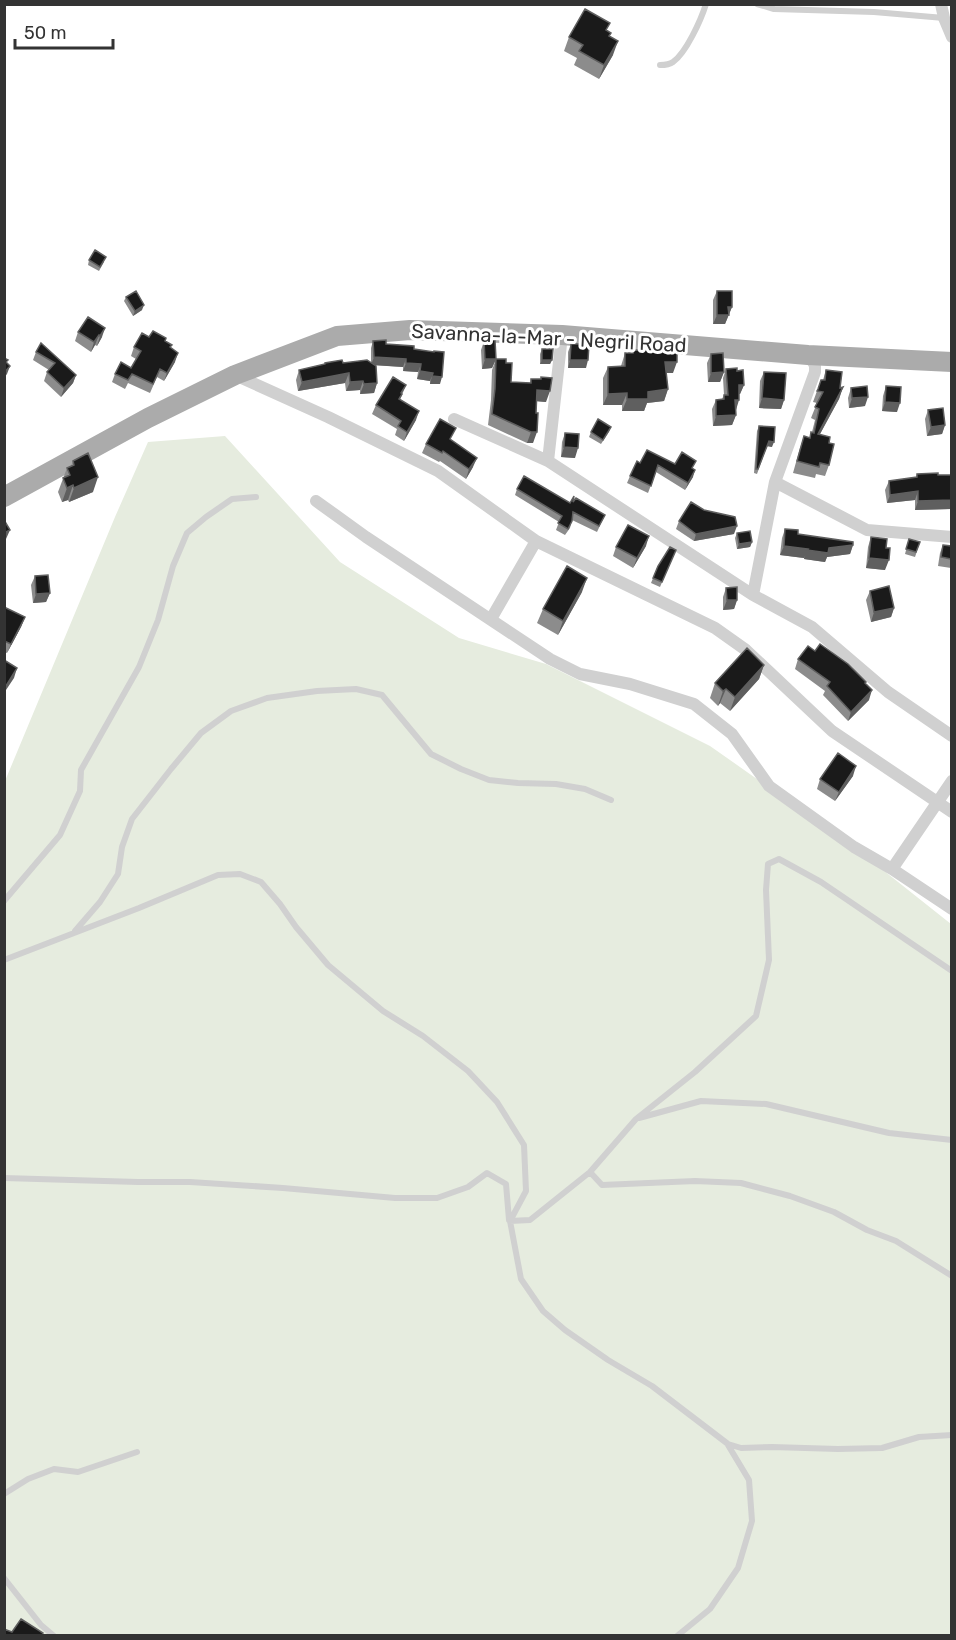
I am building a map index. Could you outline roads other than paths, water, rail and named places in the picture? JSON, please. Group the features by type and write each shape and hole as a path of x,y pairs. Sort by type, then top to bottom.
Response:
{"main road":[{"name":"Savanna-la-Mar - Negril Road","path":"4,497 148,418 236,375 337,336 410,330 562,335 808,355 951,362"}],"street":[{"path":"941,4 951,37"},
{"path":"548,461 562,335"},
{"path":"753,595 775,482 815,372 815,365 808,355"},
{"path":"236,375 438,471 536,541 715,628 746,650 832,730 951,812"},
{"path":"454,419 548,461 753,595 812,627 888,692 951,736"},
{"path":"775,482 867,530 951,537"},
{"path":"316,501 366,537 550,659 580,674 630,684 694,704 732,734 769,786 854,847 892,868 951,909"},
{"path":"491,619 536,541"},
{"path":"892,868 951,781"}],"lane":[{"path":"660,65 671,64 678,57 701,22 706,4"},
{"path":"757,4 774,9 874,12 944,18"},
{"path":"4,901 60,835 80,791 81,770 139,667 158,620 173,566 187,533 232,498 256,497"},
{"path":"75,932 100,902 118,874 122,847 132,819 171,769 201,734 231,711 267,698 317,691 356,689 382,695 431,754 461,769 489,780 556,784 585,789 610,800"},
{"path":"510,1221 530,1220 590,1172 636,1119 695,1072 756,1016 769,960 766,890 768,864 780,859 821,882 951,972"},
{"path":"4,960 218,875 240,874 261,882 328,965 383,1011 423,1036 468,1071 497,1102 524,1144 526,1191 510,1221"},
{"path":"636,1119 701,1101 766,1104 888,1133 951,1140"},
{"path":"590,1172 602,1185 695,1181 741,1183 790,1196 834,1212 867,1230 896,1241 951,1276"},
{"path":"4,1178 190,1182 394,1198 437,1198 468,1187 487,1173 506,1184 510,1221 521,1279 543,1311 591,1348 652,1386 728,1444 741,1448 882,1448 919,1437 951,1435"},
{"path":"677,1635 710,1609 738,1568 752,1521 750,1480 728,1444"},
{"path":"4,1494 28,1479 54,1469 78,1472 137,1452"},
{"path":"4,1578 41,1625 54,1635"}]}
